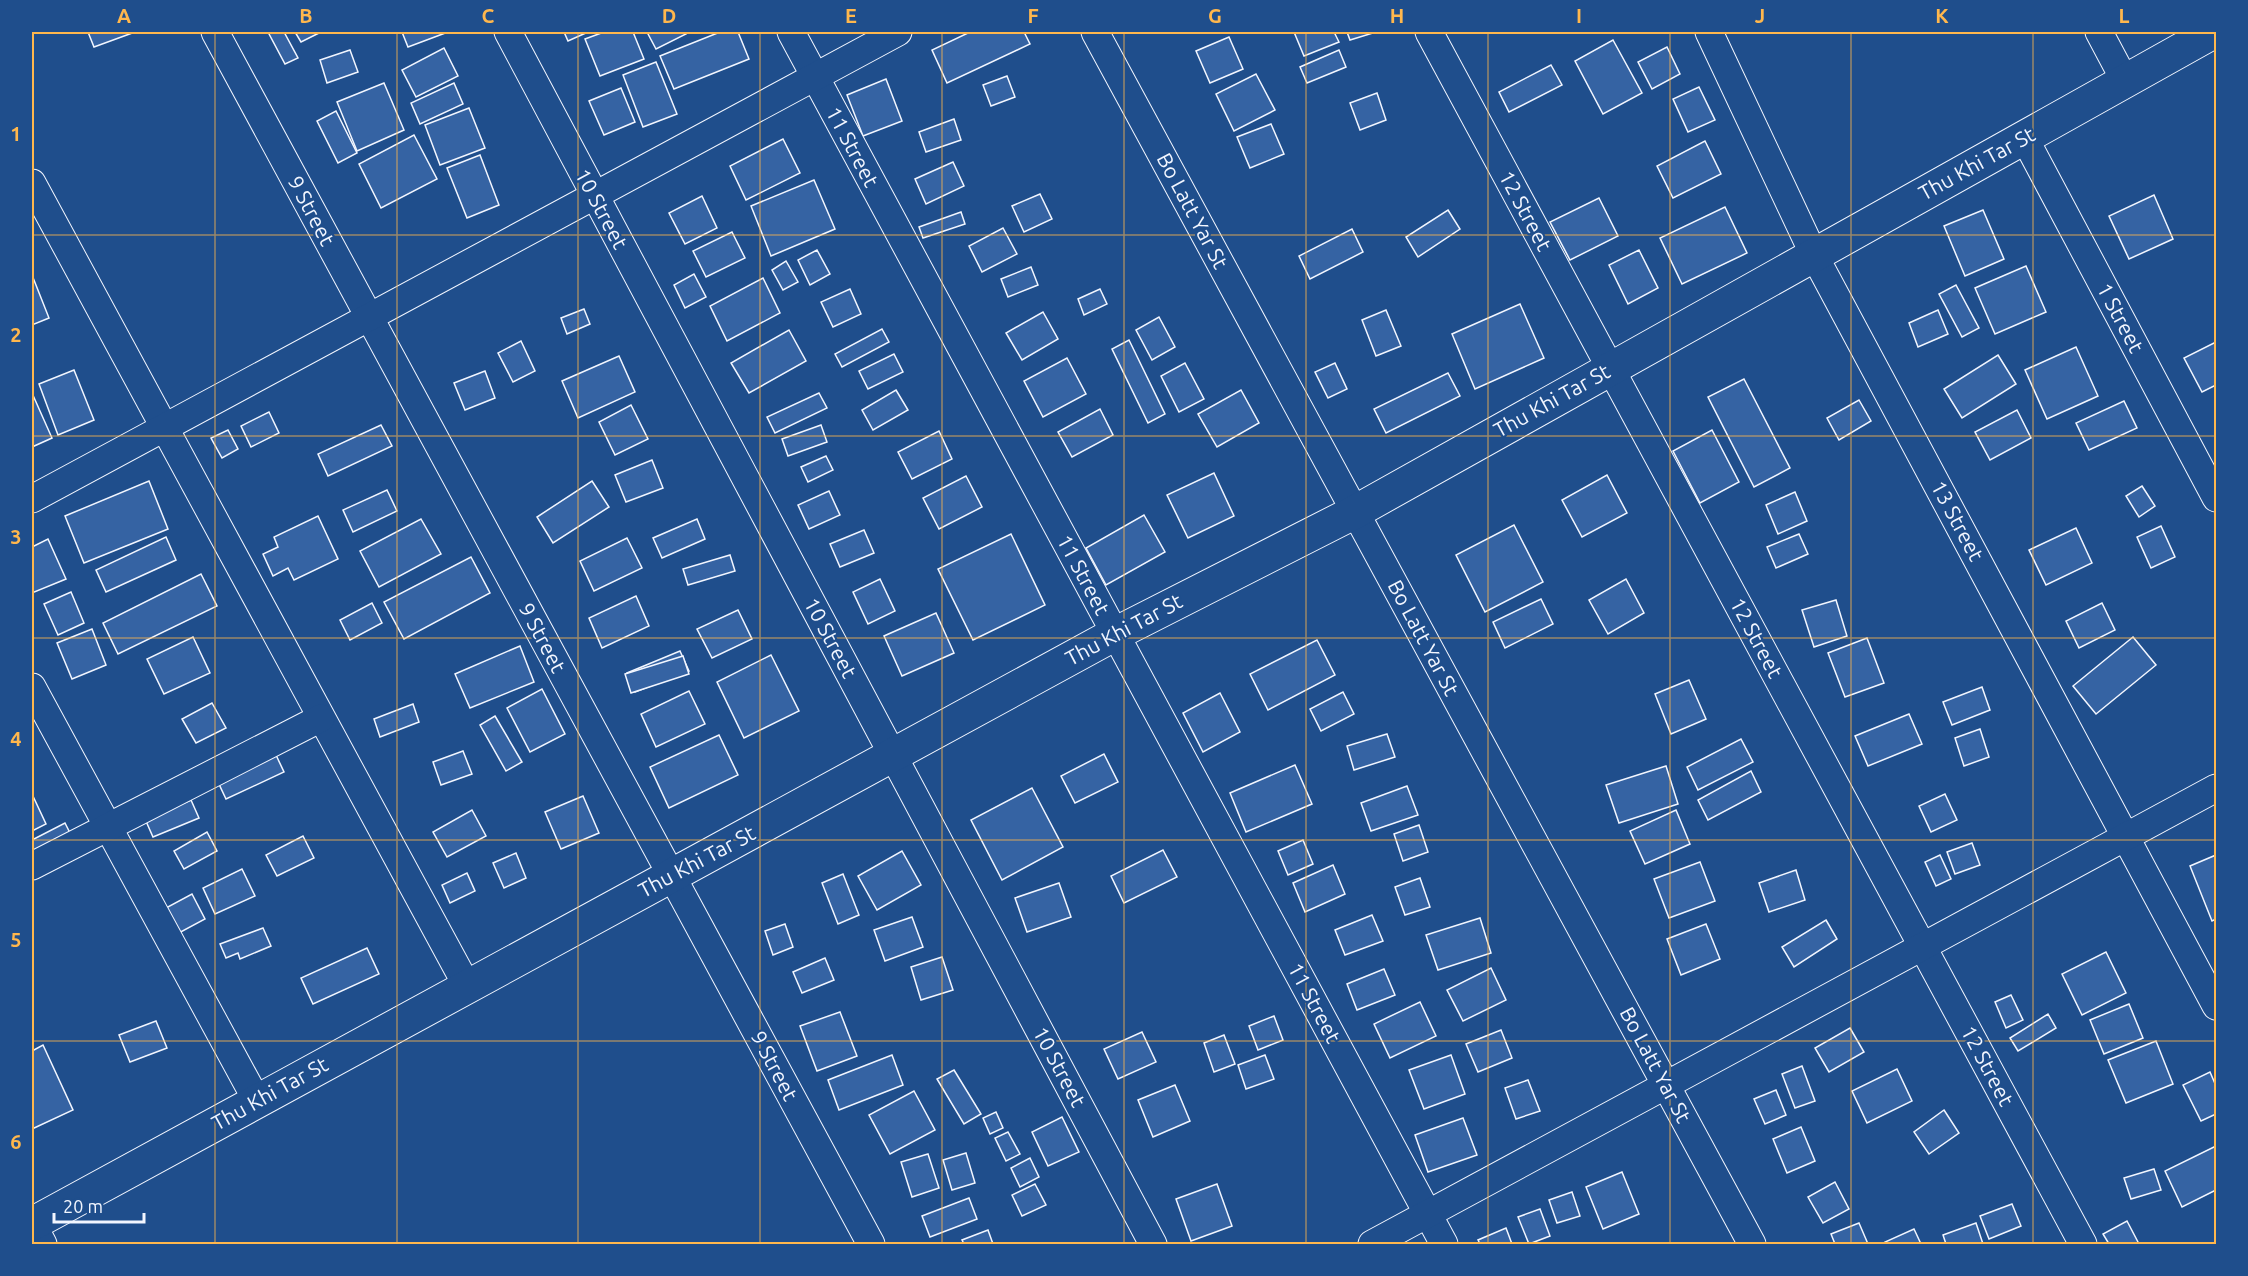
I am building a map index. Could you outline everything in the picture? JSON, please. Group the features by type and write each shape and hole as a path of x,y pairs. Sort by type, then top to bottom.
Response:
{"street":[{"name":"9 Street","path":"215,32 871,1245"},
{"name":"10 Street","path":"508,32 1153,1245"},
{"name":"11 Street","path":"791,32 1444,1245"},
{"path":"32,499 898,32"},
{"name":"Bo Latt Yar St","path":"1095,32 1752,1245"},
{"name":"12 Street","path":"1429,32 2083,1245"},
{"name":"13 Street","path":"1709,32 1814,255 2217,1006"},
{"path":"2099,32 2125,81"},
{"name":"Thu Khi Tar St","path":"32,1223 1115,634 1355,512 2213,32"},
{"name":"1 Street","path":"2024,137 2217,498"},
{"path":"32,183 467,986"},
{"path":"32,687 257,1101"},
{"path":"32,866 321,718"},
{"path":"1372,1245 2217,788"},
{"path":"32,1223 43,1245"}],"building":[{"path":"88,32 135,32 94,47"},
{"path":"268,32 284,32 298,58 285,64"},
{"path":"295,32 321,32 301,42"},
{"path":"402,32 448,32 408,47"},
{"path":"564,32 588,32 568,41"},
{"path":"604,32 633,32 644,59 600,76 585,39"},
{"path":"647,32 685,32 686,34 656,49"},
{"path":"720,32 738,32 749,59 674,89 660,56"},
{"path":"970,32 1024,32 1030,44 947,83 932,50"},
{"path":"1294,32 1334,32 1339,42 1304,56"},
{"path":"1347,32 1373,32 1373,33 1350,40"},
{"path":"1229,37 1243,69 1210,83 1196,51"},
{"path":"1613,40 1642,93 1603,114 1575,61"},
{"path":"1667,47 1680,74 1652,89 1638,62"},
{"path":"444,48 458,76 416,97 402,70"},
{"path":"350,50 358,72 327,83 320,60"},
{"path":"1339,50 1346,67 1307,83 1300,67"},
{"path":"656,62 677,114 643,127 623,75"},
{"path":"1551,65 1562,85 1509,112 1499,92"},
{"path":"1256,74 1275,110 1234,131 1216,94"},
{"path":"1007,76 1015,97 991,106 983,85"},
{"path":"886,79 902,121 863,136 847,95"},
{"path":"384,83 404,130 357,151 337,102"},
{"path":"454,83 463,104 420,124 411,103"},
{"path":"1699,87 1715,120 1688,132 1673,99"},
{"path":"621,88 635,122 604,135 589,101"},
{"path":"1377,93 1386,120 1360,130 1350,103"},
{"path":"469,108 485,148 440,165 425,125"},
{"path":"336,111 357,153 338,163 317,121"},
{"path":"954,119 961,140 926,152 919,132"},
{"path":"1271,124 1284,154 1250,168 1237,137"},
{"path":"414,135 437,179 381,208 359,164"},
{"path":"783,139 800,173 746,200 730,166"},
{"path":"1705,141 1721,174 1673,198 1657,166"},
{"path":"480,155 499,205 467,218 447,168"},
{"path":"953,162 964,186 926,204 915,179"},
{"path":"814,180 835,229 771,256 751,206"},
{"path":"1040,194 1052,219 1024,232 1012,206"},
{"path":"2154,195 2173,239 2129,259 2109,216"},
{"path":"702,196 717,228 685,244 669,213"},
{"path":"1599,198 1618,236 1570,260 1550,222"},
{"path":"1725,207 1747,253 1682,284 1660,238"},
{"path":"1448,210 1460,229 1418,257 1406,237"},
{"path":"1983,210 2004,259 1965,276 1944,226"},
{"path":"961,212 965,224 923,238 919,227"},
{"path":"1003,228 1017,254 982,272 969,246"},
{"path":"1352,229 1363,252 1310,279 1299,256"},
{"path":"732,232 745,258 706,277 693,251"},
{"path":"817,250 830,274 810,285 798,260"},
{"path":"1639,250 1658,288 1628,304 1609,265"},
{"path":"786,261 798,282 783,290 772,270"},
{"path":"2026,266 2046,312 1995,334 1975,288"},
{"path":"1031,267 1038,285 1008,297 1001,279"},
{"path":"694,274 706,297 685,308 674,285"},
{"path":"32,275 49,318 32,325"},
{"path":"763,278 780,313 727,341 710,306"},
{"path":"1956,285 1979,328 1962,337 1939,294"},
{"path":"850,289 861,314 833,327 821,302"},
{"path":"1100,289 1107,304 1084,315 1078,299"},
{"path":"1520,304 1544,358 1475,389 1452,334"},
{"path":"584,309 590,324 567,334 561,318"},
{"path":"1386,310 1401,346 1376,356 1362,320"},
{"path":"1938,310 1948,334 1918,347 1909,323"},
{"path":"1043,312 1058,339 1022,360 1006,333"},
{"path":"1159,317 1175,347 1152,360 1136,330"},
{"path":"882,329 889,342 842,367 835,354"},
{"path":"789,330 806,361 749,393 731,363"},
{"path":"1129,340 1165,414 1148,423 1112,349"},
{"path":"521,341 535,371 513,382 498,353"},
{"path":"2216,342 2216,385 2202,392 2184,358"},
{"path":"2076,347 2098,396 2047,419 2025,370"},
{"path":"894,354 903,372 868,389 859,371"},
{"path":"1998,355 2016,384 1962,418 1944,389"},
{"path":"619,356 635,392 578,418 562,381"},
{"path":"1067,358 1086,394 1043,417 1024,381"},
{"path":"1185,363 1204,399 1179,412 1161,376"},
{"path":"1335,363 1347,389 1328,398 1315,372"},
{"path":"74,370 94,420 58,435 39,384"},
{"path":"485,371 495,398 465,410 454,383"},
{"path":"1448,373 1460,396 1386,433 1374,409"},
{"path":"1744,379 1790,468 1754,487 1708,397"},
{"path":"896,390 908,410 873,430 862,410"},
{"path":"1241,390 1259,423 1217,447 1198,414"},
{"path":"32,393 52,438 32,447"},
{"path":"819,393 827,408 775,433 767,417"},
{"path":"1859,400 1871,421 1839,440 1827,418"},
{"path":"2124,401 2137,428 2089,450 2076,423"},
{"path":"631,405 648,439 615,455 599,422"},
{"path":"1100,409 1113,435 1072,457 1058,432"},
{"path":"2017,410 2031,438 1990,460 1975,432"},
{"path":"269,412 279,433 251,447 241,426"},
{"path":"381,425 392,446 328,476 318,454"},
{"path":"821,425 827,442 788,456 782,439"},
{"path":"228,430 238,449 222,458 211,438"},
{"path":"1712,430 1739,482 1700,503 1673,451"},
{"path":"939,431 952,459 912,479 898,452"},
{"path":"826,456 833,470 808,482 801,467"},
{"path":"652,460 663,488 626,502 615,475"},
{"path":"1214,473 1234,516 1188,538 1167,495"},
{"path":"1607,475 1627,513 1582,537 1562,500"},
{"path":"966,476 982,507 939,529 923,498"},
{"path":"149,481 168,529 84,563 65,516"},
{"path":"592,481 609,507 553,543 537,517"},
{"path":"2142,486 2155,506 2139,517 2126,496"},
{"path":"387,490 397,511 353,532 343,510"},
{"path":"829,491 840,515 809,529 798,505"},
{"path":"1795,492 1807,521 1778,534 1766,505"},
{"path":"1144,515 1165,552 1106,585 1086,548"},
{"path":"318,516 338,559 294,580 288,568 273,576 263,554 278,547 274,537"},
{"path":"421,519 441,554 379,587 360,551"},
{"path":"697,519 705,539 662,558 653,538"},
{"path":"1514,525 1543,582 1485,612 1456,555"},
{"path":"2161,526 2175,557 2151,568 2137,537"},
{"path":"2076,528 2092,563 2046,585 2029,550"},
{"path":"864,530 874,553 840,567 830,544"},
{"path":"1011,534 1045,605 973,640 938,569"},
{"path":"1799,534 1808,554 1776,568 1767,547"},
{"path":"166,537 176,560 106,592 96,570"},
{"path":"627,538 642,568 594,591 580,561"},
{"path":"48,539 66,579 32,593 32,547"},
{"path":"730,555 735,571 688,585 683,569"},
{"path":"471,557 490,593 404,639 384,602"},
{"path":"201,574 217,606 118,654 103,623"},
{"path":"880,579 895,611 868,624 853,592"},
{"path":"1626,579 1644,613 1608,634 1589,600"},
{"path":"71,592 84,623 58,635 44,604"},
{"path":"636,596 649,626 602,648 589,618"},
{"path":"1541,599 1553,624 1505,648 1493,622"},
{"path":"1836,600 1847,636 1814,647 1802,610"},
{"path":"372,603 382,623 350,640 340,620"},
{"path":"2102,603 2115,630 2079,648 2066,621"},
{"path":"738,610 752,639 712,658 697,629"},
{"path":"936,613 954,653 902,676 884,636"},
{"path":"92,629 106,665 72,679 57,643"},
{"path":"193,637 210,673 164,694 147,659"},
{"path":"2133,637 2156,665 2096,714 2073,686"},
{"path":"1867,638 1884,683 1845,697 1828,653"},
{"path":"1317,640 1335,675 1268,710 1250,674"},
{"path":"520,646 534,682 470,708 455,674"},
{"path":"680,651 689,671 635,692 627,673"},
{"path":"771,655 799,711 744,738 717,682"},
{"path":"683,656 689,674 631,693 625,674"},
{"path":"1689,680 1706,719 1671,734 1655,694"},
{"path":"1982,687 1990,710 1952,725 1943,702"},
{"path":"542,689 565,734 530,752 507,708"},
{"path":"689,691 705,724 656,747 641,714"},
{"path":"1343,692 1354,714 1321,731 1310,709"},
{"path":"1220,693 1240,732 1203,752 1183,713"},
{"path":"212,703 226,728 196,743 182,719"},
{"path":"413,704 419,722 380,737 374,719"},
{"path":"1909,714 1922,744 1868,766 1855,736"},
{"path":"495,716 522,762 506,771 480,725"},
{"path":"1980,729 1989,757 1964,766 1955,738"},
{"path":"1387,734 1395,757 1354,770 1347,746"},
{"path":"719,735 738,775 669,808 650,767"},
{"path":"1741,739 1753,762 1698,790 1687,767"},
{"path":"463,751 472,774 441,785 433,762"},
{"path":"1104,754 1118,782 1075,803 1061,776"},
{"path":"276,755 284,772 226,799 218,782"},
{"path":"1295,765 1312,804 1246,832 1230,793"},
{"path":"1666,766 1678,804 1619,823 1606,785"},
{"path":"1751,771 1761,792 1708,820 1698,800"},
{"path":"1407,786 1418,815 1371,831 1361,803"},
{"path":"1032,788 1063,847 1002,880 971,820"},
{"path":"32,794 46,824 32,831"},
{"path":"1945,794 1957,820 1931,832 1919,806"},
{"path":"583,796 599,833 561,849 545,812"},
{"path":"191,800 199,818 153,837 145,819"},
{"path":"472,810 486,836 447,857 433,832"},
{"path":"1676,810 1690,844 1645,864 1630,831"},
{"path":"65,823 73,839 32,860 32,840"},
{"path":"1419,825 1428,852 1403,861 1394,834"},
{"path":"207,832 217,851 184,869 174,851"},
{"path":"303,836 314,858 277,876 266,855"},
{"path":"1303,840 1313,864 1288,875 1278,851"},
{"path":"1972,843 1980,865 1955,874 1947,852"},
{"path":"1163,850 1177,877 1124,903 1111,876"},
{"path":"902,851 921,885 877,910 858,876"},
{"path":"516,853 526,878 504,888 493,863"},
{"path":"1940,855 1951,879 1936,886 1925,862"},
{"path":"2216,855 2216,919 2212,921 2190,866"},
{"path":"1700,862 1715,901 1669,918 1654,879"},
{"path":"1333,865 1345,894 1305,912 1293,883"},
{"path":"242,869 255,896 215,914 203,888"},
{"path":"1796,870 1805,900 1769,912 1759,883"},
{"path":"467,873 475,891 450,903 442,885"},
{"path":"843,874 859,915 838,924 822,883"},
{"path":"1420,878 1430,907 1405,915 1395,887"},
{"path":"1059,883 1071,917 1027,932 1015,898"},
{"path":"192,894 205,919 177,934 164,909"},
{"path":"1372,915 1383,941 1345,955 1335,930"},
{"path":"912,917 923,947 885,961 874,930"},
{"path":"1480,918 1491,953 1438,970 1426,935"},
{"path":"1826,920 1837,939 1794,967 1782,947"},
{"path":"785,924 793,947 773,955 765,931"},
{"path":"1706,924 1720,959 1681,975 1667,939"},
{"path":"263,928 271,946 240,959 238,953 226,958 220,944"},
{"path":"367,948 379,974 313,1004 301,978"},
{"path":"2106,952 2126,993 2082,1015 2062,974"},
{"path":"942,957 953,990 921,1000 911,967"},
{"path":"825,958 834,980 802,993 793,972"},
{"path":"1491,968 1506,1000 1463,1021 1447,990"},
{"path":"1384,969 1395,995 1357,1010 1347,984"},
{"path":"2011,995 2023,1020 2006,1028 1995,1002"},
{"path":"1420,1002 1436,1036 1390,1058 1374,1024"},
{"path":"2129,1004 2143,1038 2104,1054 2090,1020"},
{"path":"840,1012 857,1056 817,1071 800,1026"},
{"path":"2048,1014 2056,1028 2018,1051 2010,1038"},
{"path":"1274,1016 1283,1040 1258,1050 1249,1026"},
{"path":"156,1021 167,1048 130,1062 119,1035"},
{"path":"1850,1028 1864,1052 1829,1072 1815,1048"},
{"path":"1501,1030 1512,1058 1478,1072 1466,1044"},
{"path":"1142,1032 1156,1062 1118,1079 1104,1049"},
{"path":"1224,1035 1235,1064 1214,1072 1204,1043"},
{"path":"2156,1041 2173,1084 2126,1103 2108,1060"},
{"path":"43,1045 73,1110 32,1129 32,1051"},
{"path":"892,1055 903,1085 839,1110 828,1080"},
{"path":"1265,1055 1274,1079 1246,1089 1238,1065"},
{"path":"1451,1055 1465,1094 1424,1109 1409,1070"},
{"path":"1802,1066 1815,1101 1795,1108 1782,1074"},
{"path":"1897,1069 1912,1101 1867,1123 1852,1091"},
{"path":"954,1070 981,1114 964,1124 937,1079"},
{"path":"2210,1072 2216,1086 2216,1114 2201,1121 2183,1085"},
{"path":"1528,1080 1540,1111 1516,1119 1505,1088"},
{"path":"1175,1085 1190,1121 1153,1137 1138,1100"},
{"path":"1776,1090 1786,1115 1765,1124 1754,1099"},
{"path":"914,1091 935,1130 890,1154 869,1115"},
{"path":"1944,1110 1959,1133 1929,1154 1914,1132"},
{"path":"996,1112 1003,1128 990,1134 983,1118"},
{"path":"1062,1117 1079,1152 1048,1166 1032,1132"},
{"path":"1463,1118 1477,1155 1428,1172 1415,1135"},
{"path":"1801,1127 1815,1161 1787,1173 1773,1139"},
{"path":"1008,1132 1020,1154 1006,1161 995,1138"},
{"path":"2216,1146 2216,1190 2182,1207 2165,1171"},
{"path":"966,1153 975,1183 952,1190 943,1160"},
{"path":"928,1154 939,1188 912,1197 901,1162"},
{"path":"1030,1158 1039,1177 1020,1187 1011,1168"},
{"path":"2154,1169 2161,1190 2131,1199 2124,1178"},
{"path":"1622,1172 1639,1214 1603,1229 1586,1187"},
{"path":"1835,1182 1849,1209 1823,1223 1808,1197"},
{"path":"1035,1184 1046,1205 1022,1216 1012,1195"},
{"path":"1217,1184 1232,1226 1191,1241 1176,1199"},
{"path":"1572,1192 1580,1216 1557,1223 1549,1200"},
{"path":"969,1198 977,1219 930,1237 922,1216"},
{"path":"2012,1204 2021,1226 1989,1239 1980,1216"},
{"path":"1540,1209 1550,1236 1529,1244 1518,1217"},
{"path":"2127,1221 2139,1244 2109,1244 2103,1234"},
{"path":"1859,1223 1868,1244 1835,1244 1831,1234"},
{"path":"1976,1223 1983,1244 1946,1244 1943,1235"},
{"path":"1506,1228 1512,1244 1480,1244 1478,1240"},
{"path":"1914,1229 1921,1244 1886,1244 1885,1242"},
{"path":"988,1230 993,1244 964,1244 962,1240"}]}
